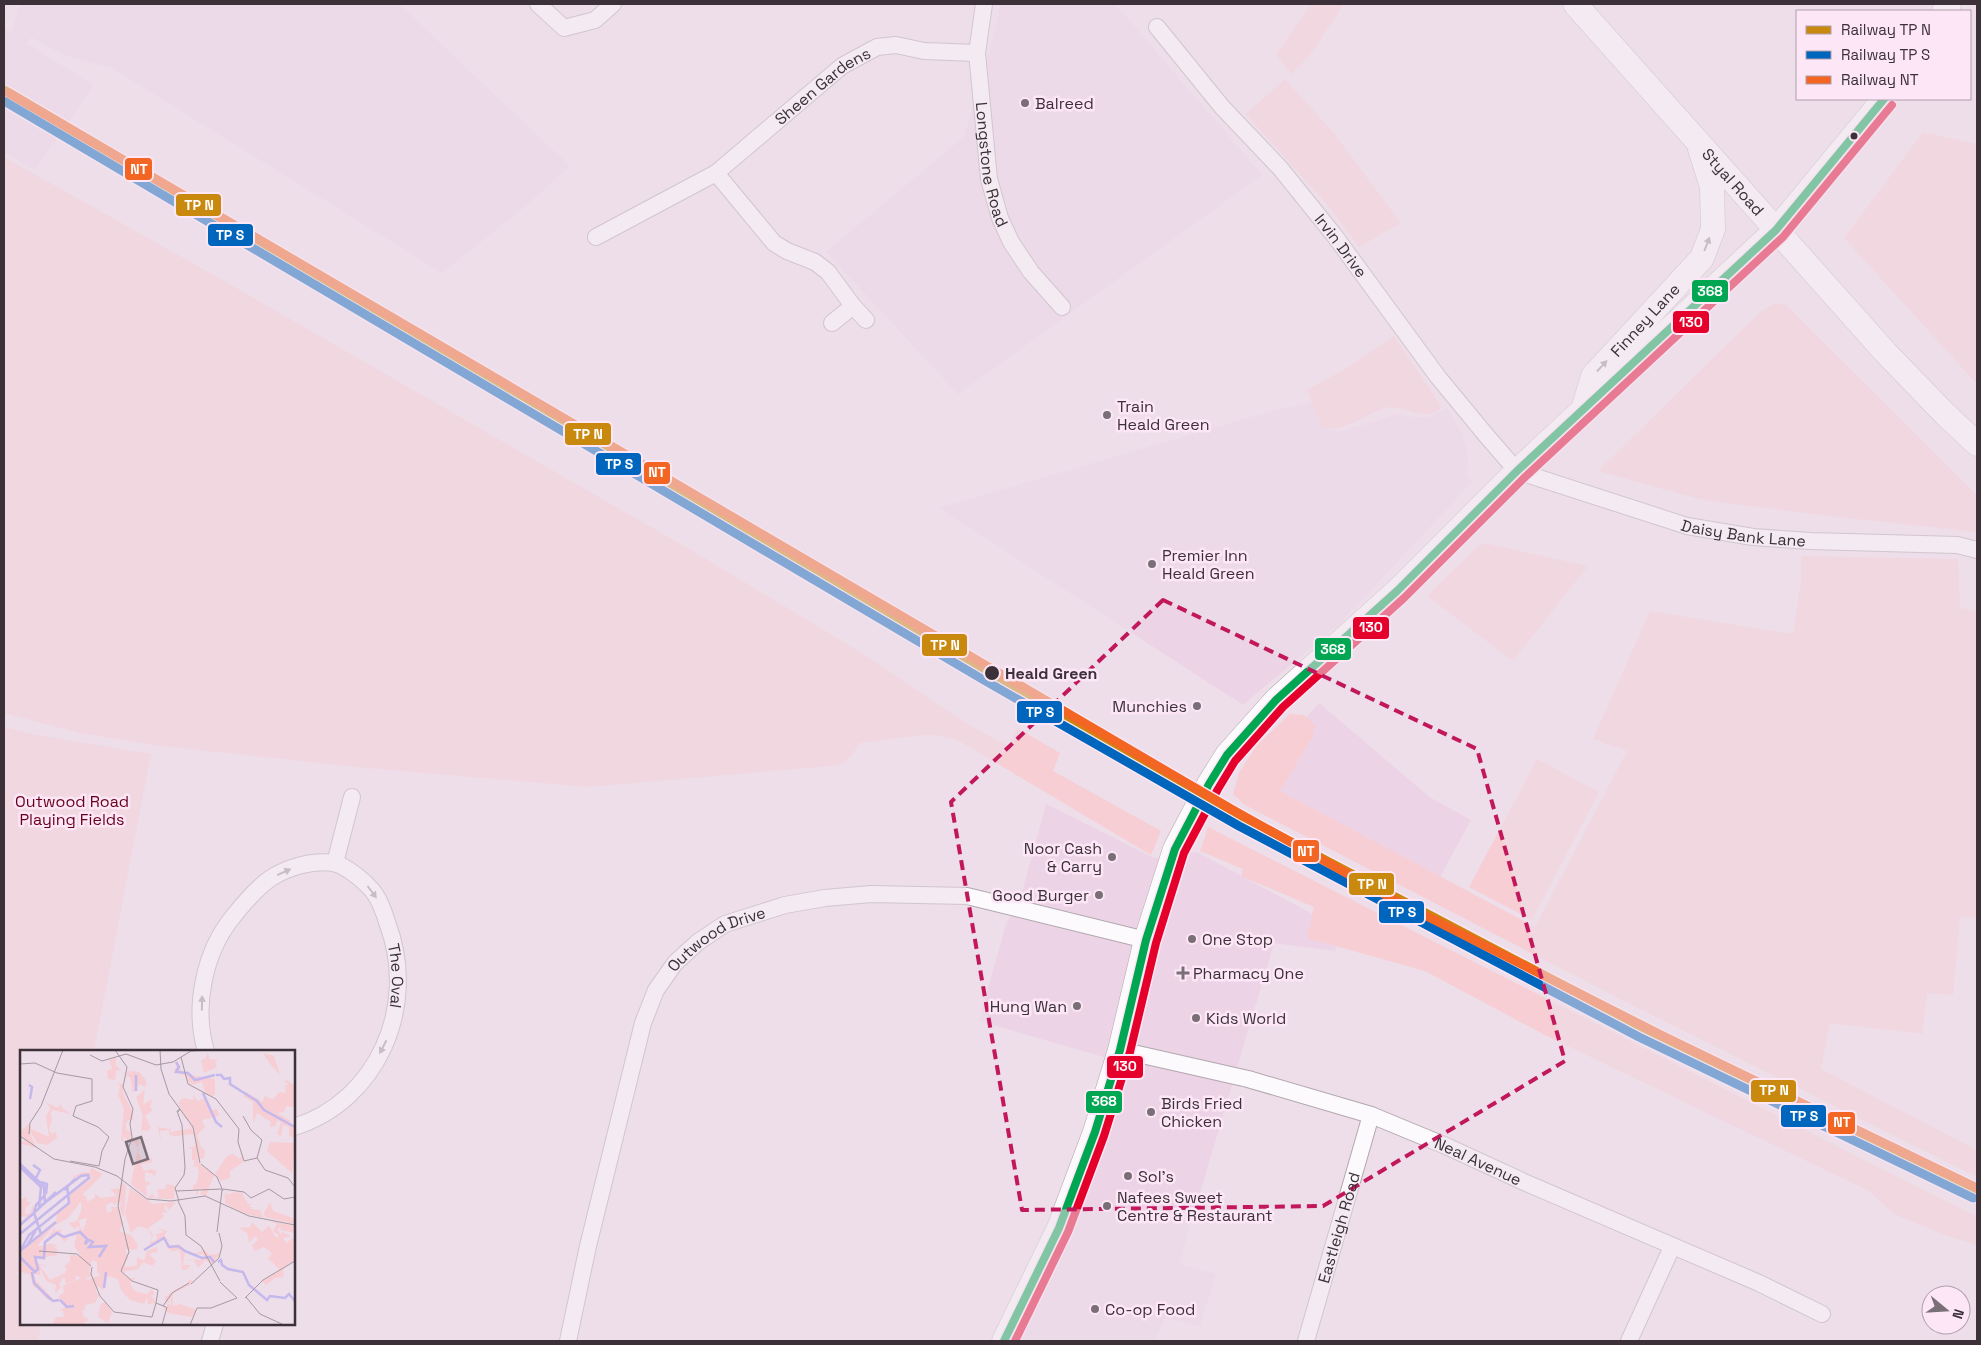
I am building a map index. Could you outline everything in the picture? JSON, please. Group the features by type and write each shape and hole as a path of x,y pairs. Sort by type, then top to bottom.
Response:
{"street":[{"path":"538,4 564,28 595,20 613,4"},
{"name":"Longstone Road","path":"984,4 978,53 989,179 1000,218 1011,242 1031,272 1062,307"},
{"name":"Styal Road","path":"1575,4 1886,353 1977,444"},
{"name":"Irvin Drive","path":"1157,27 1222,107 1280,168 1334,235 1438,377 1517,471"},
{"name":"Sheen Gardens","path":"596,237 716,173 842,66 863,53 877,47 896,45 924,51 978,53"},
{"name":"Finney Lane","path":"1004,1341 1038,1274 1072,1198 1096,1132 1120,1050 1146,940 1175,849 1209,784 1227,755 1276,700 1397,591 1517,471 1776,230 1883,100"},
{"name":"Finney Lane","path":"1582,410 1593,376 1702,258 1713,229 1712,187 1698,142"},
{"path":"716,173 774,243 787,251 815,262 828,272 853,306 866,320"},
{"path":"832,323 853,306"},
{"name":"Daisy Bank Lane","path":"1517,471 1696,527 1754,537 1810,541 1957,545 1977,550"},
{"path":"206,1050 201,1000 208,967 223,930 245,902 271,878 294,868 314,863 335,863 352,797"},
{"name":"The Oval","path":"295,1127 331,1111 361,1083 387,1041 394,1021 399,977 397,953 386,918 375,894 360,877 335,863"},
{"name":"Outwood Drive","path":"568,1341 588,1246 643,1022 656,990 675,963 698,942 725,924 785,904 871,894 967,896 1146,940"},
{"name":"Neal Avenue","path":"1120,1050 1248,1079 1371,1115 1446,1146 1672,1247 1759,1283 1822,1314"},
{"name":"Eastleigh Road","path":"1306,1341 1371,1115"},
{"path":"1629,1341 1672,1247"},
{"path":"210,1341 215,1325"}],"highlighted area":[{"path":"1163,600 1477,749 1565,1061 1323,1206 1022,1210 951,802"}],"shaded area":[{"path":"20,4 399,4 570,166 522,209 442,273 112,68 64,55 31,37 27,44 94,85 35,170 4,152 4,27 11,34"},
{"path":"1000,4 1115,4 1262,175 958,394 826,252 964,137 998,20"},
{"path":"1313,402 1319,422 1323,427 1340,432 1398,414 1411,418 1411,416 1423,418 1432,416 1447,408 1462,434 1468,456 1467,477 1473,481 1338,625 1243,705 939,508 1279,409"},
{"path":"1319,703 1431,798 1471,820 1440,877 1280,791 1279,747"},
{"path":"1046,804 1154,858 1197,852 1340,929 1335,951 1274,943 1179,1264 1216,1274 1200,1327 1165,1317 1155,1341 1020,1341 1083,1205 1128,1064 979,1021 1006,924 1022,893"}],"green space":[{"path":"1311,4 1344,4 1310,55 1291,74 1276,55"},
{"path":"1285,79 1333,132 1401,223 1359,247 1330,208 1246,114"},
{"path":"1923,132 1977,144 1977,384 1844,238"},
{"path":"4,157 212,274 696,553 862,653 969,725 1008,746 1017,728 1060,753 1053,771 1161,831 1151,855 961,742 936,736 911,736 860,743 851,756 840,765 589,787 355,767 153,745 80,733 4,713"},
{"path":"1775,303 1786,305 1977,495 1977,532 1703,500 1598,471 1761,311"},
{"path":"1394,336 1441,406 1438,411 1420,414 1390,407 1374,412 1347,426 1329,429 1321,426 1307,390 1347,368"},
{"path":"1484,543 1588,566 1513,661 1427,596 1477,547"},
{"path":"1801,556 1958,559 1960,608 1977,611 1977,918 1960,917 1953,995 1927,993 1922,1034 1830,1023 1821,1069 1977,1150 1977,1177 1620,999 1245,805 1233,794 1239,773 1257,745 1290,714 1304,715 1315,725 1313,736 1280,791 1535,927 1627,751 1593,739 1650,611 1793,634 1801,580"},
{"name":"Outwood Road Playing Fields","path":"4,727 32,734 151,754 94,1050 20,1050 20,1325 41,1325 38,1341 4,1341"},
{"path":"1537,759 1599,792 1532,920 1469,887"},
{"path":"1208,827 1977,1217 1977,1245 1944,1235 1894,1214 1869,1191 1543,1034 1425,971 1307,938 1314,907 1241,876 1243,869 1200,851"}],"transit line":[{"path":"4,90 987,670 1244,817 1644,1028 1977,1189"},
{"name":"368","path":"1004,1341 1059,1228 1095,1132 1120,1050 1146,940 1175,849 1209,784 1227,755 1276,700 1397,591 1517,471 1776,230 1883,100"},
{"path":"4,101 982,679 1239,826 1639,1037 1973,1198"},
{"name":"130","path":"1015,1341 1068,1232 1104,1136 1130,1052 1156,943 1184,853 1235,761 1283,707 1404,598 1524,478 1783,237 1892,105"}],"rail line":[{"name":"NT","path":"9,93 1231,809 1393,899 1663,1036 1977,1188"}],"place":[{"name":"Balreed","path":"1025,103"},
{"name":"Train Heald Green","path":"1107,415"},
{"name":"Premier Inn Heald Green","path":"1152,564"},
{"name":"Heald Green","path":"992,673"},
{"name":"Munchies","path":"1197,706"},
{"name":"Noor Cash & Carry","path":"1112,857"},
{"name":"Good Burger","path":"1099,895"},
{"name":"One Stop","path":"1192,939"},
{"name":"Pharmacy One","path":"1183,973"},
{"name":"Hung Wan","path":"1077,1006"},
{"name":"Kids World","path":"1196,1018"},
{"name":"Birds Fried Chicken","path":"1151,1112"},
{"name":"Sol's","path":"1128,1176"},
{"name":"Nafees Sweet Centre & Restaurant","path":"1107,1206"},
{"name":"Co-op Food","path":"1095,1309"}]}
